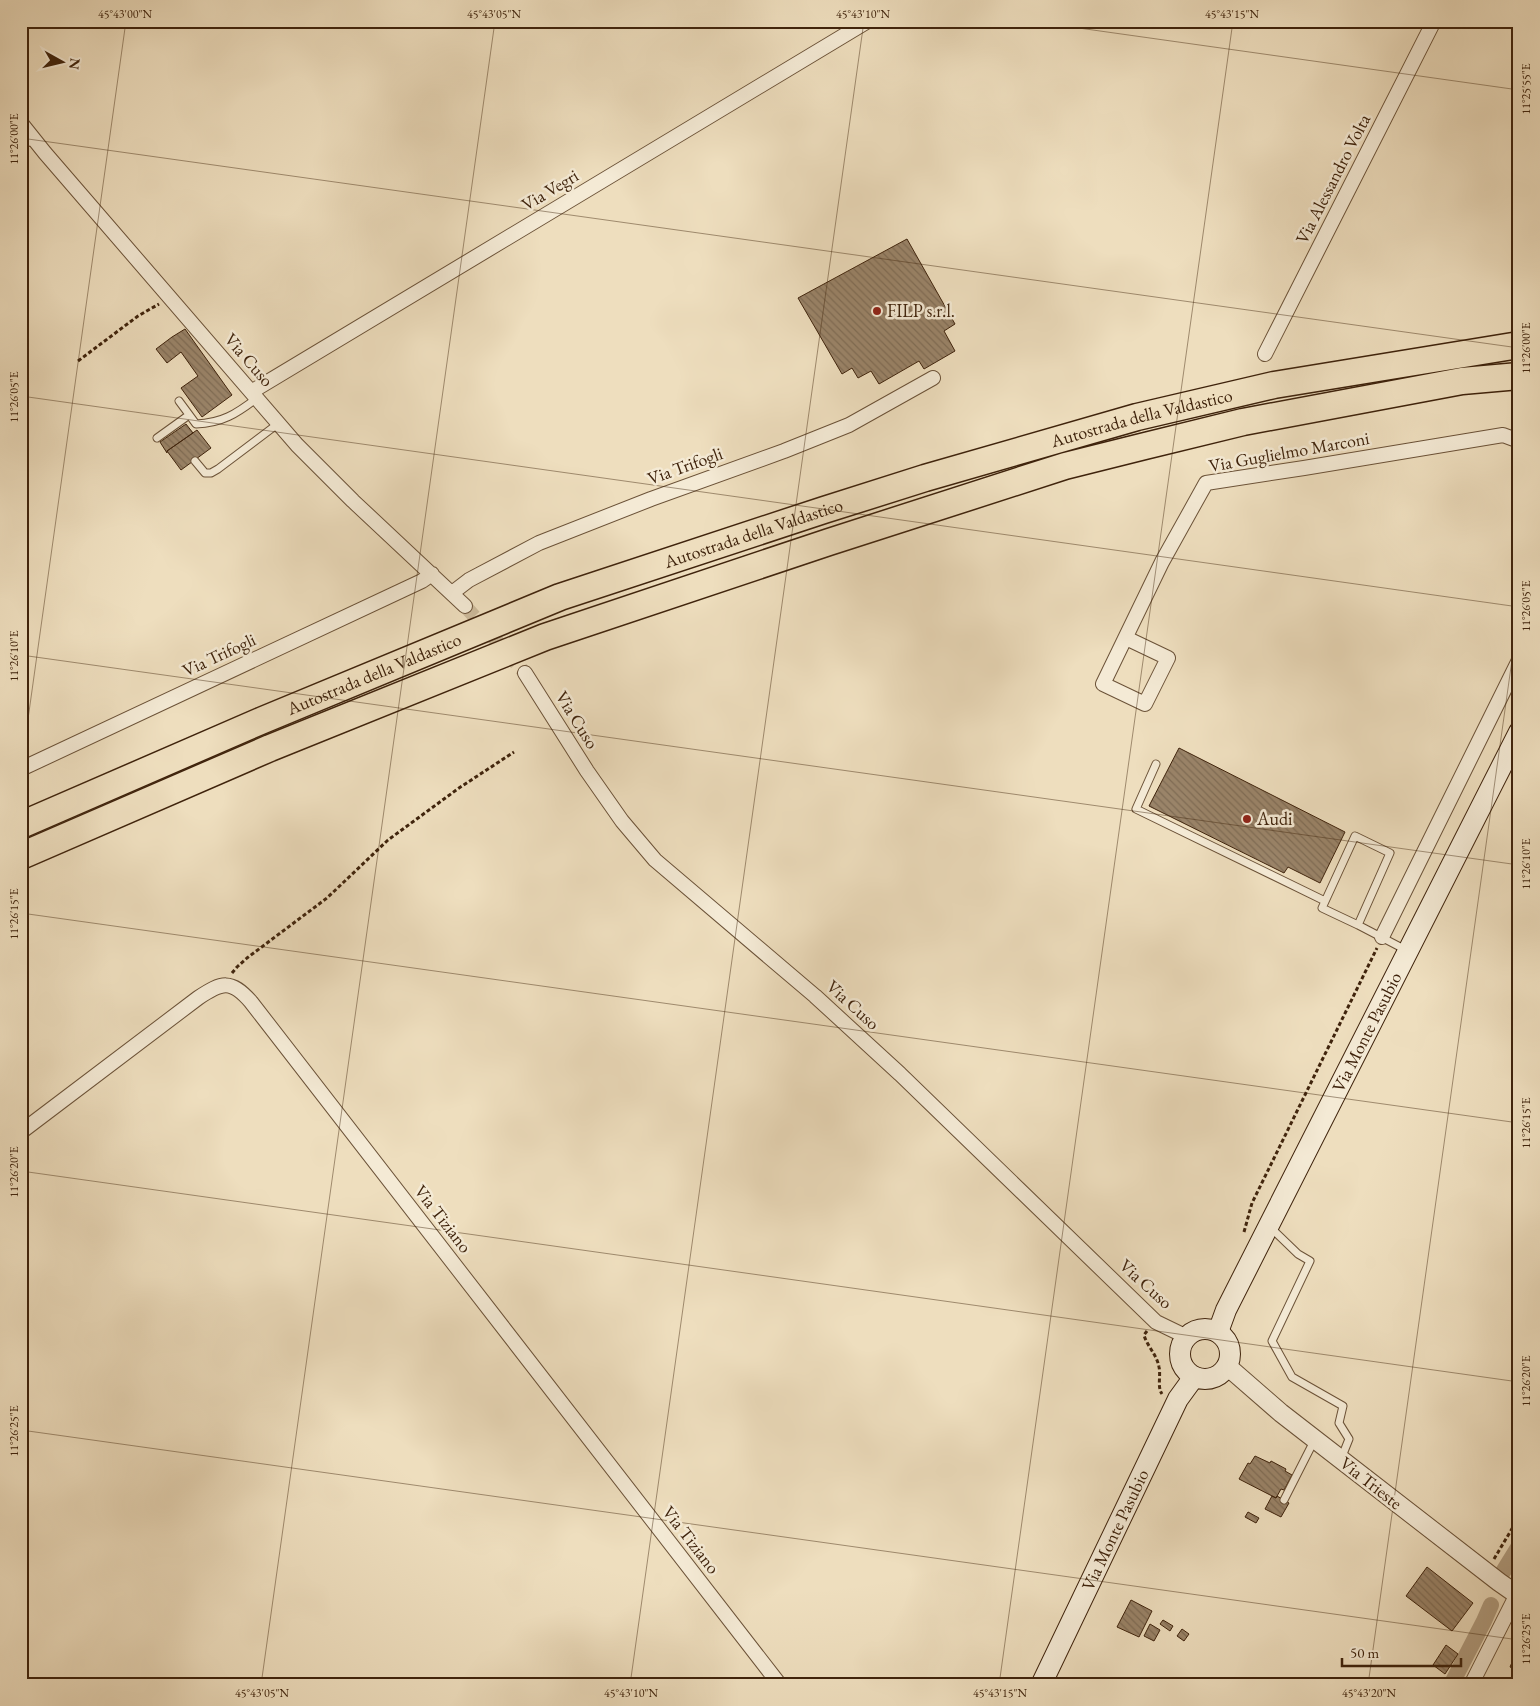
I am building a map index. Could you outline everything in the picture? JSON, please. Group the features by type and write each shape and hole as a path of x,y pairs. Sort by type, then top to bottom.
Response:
{"highway":[{"name":"Autostrada della Valdastico","path":"21,825 272,716 560,597 926,478 1137,417 1274,385 1519,344"},
{"name":"Autostrada della Valdastico","path":"21,856 270,748 545,637 829,542 1065,466 1244,422 1462,381 1519,376"}],"main road":[{"name":"Via Monte Pasubio","path":"1218,1332 1226,1310 1270,1227 1519,732"},
{"path":"1202,1329 1218,1332 1224,1337 1230,1352 1227,1366 1216,1377 1202,1379 1194,1377 1183,1366 1180,1358 1183,1343 1188,1336 1202,1329"},
{"name":"Via Monte Pasubio","path":"1041,1685 1178,1399 1194,1377"}],"street":[{"name":"Via Vegri","path":"254,395 868,21"},
{"name":"Via Alessandro Volta","path":"1265,354 1434,21"},
{"name":"Via Cuso","path":"21,123 28,142 170,298 297,445 353,501 465,606"},
{"name":"Via Trifogli","path":"452,593 468,580 539,543 849,425 933,378"},
{"name":"Via Guglielmo Marconi","path":"1126,638 1168,658 1145,704 1103,684 1162,562 1206,483 1503,435 1519,441"},
{"name":"Via Trifogli","path":"21,769 422,581 432,574"},
{"path":"1382,937 1519,660"},
{"name":"Via Cuso","path":"525,673 587,771 622,821 655,860 690,892 816,996 900,1074 1156,1322 1188,1336"},
{"path":"21,1132 198,998 215,987 228,986"},
{"name":"Via Tiziano","path":"228,986 236,988 251,1002 780,1685"},
{"name":"Via Trieste","path":"1227,1366 1281,1413 1492,1577 1518,1595"},
{"path":"1471,1685 1518,1595"}],"lane":[{"path":"179,401 196,424 224,420 233,416 254,395"},
{"path":"157,438 189,415"},
{"path":"195,461 205,473 218,470 279,423"},
{"path":"1156,764 1136,809 1325,901"},
{"path":"1358,924 1390,853 1354,836 1322,908 1358,924 1408,952"},
{"path":"1270,1227 1298,1254 1310,1262 1272,1341 1292,1377 1343,1406 1339,1423 1349,1439 1341,1460"},
{"path":"1284,1500 1315,1439"}],"path":[{"path":"78,361 138,316 170,298"},
{"path":"228,986 236,967 327,898 388,840 459,788 514,752"},
{"path":"1242,1240 1252,1203 1382,937"},
{"path":"1156,1322 1144,1334 1145,1340 1158,1363 1160,1370 1159,1389 1161,1393 1178,1399"},
{"path":"1492,1577 1494,1558 1519,1517"}],"building":[{"name":"FILP s.r.l.","path":"907,239 955,324 944,331 955,351 924,369 919,361 879,384 871,371 858,378 852,368 842,374 798,298"},
{"path":"185,329 232,395 202,417 181,388 198,376 181,352 167,363 156,349"},
{"path":"186,424 193,433 167,451 167,453 160,442"},
{"path":"197,430 211,448 181,470 167,451"},
{"name":"Audi","path":"1179,748 1345,832 1320,883 1288,867 1284,873 1149,806"},
{"path":"1255,1456 1270,1463 1271,1461 1286,1469 1285,1471 1292,1475 1284,1490 1281,1489 1276,1498 1239,1479 1248,1463 1250,1464"},
{"path":"1272,1496 1276,1498 1277,1496 1289,1503 1281,1517 1265,1509"},
{"path":"1248,1512 1259,1518 1256,1523 1245,1517"},
{"path":"1427,1567 1473,1603 1452,1631 1406,1596"},
{"path":"1131,1600 1152,1611 1139,1637 1117,1627"},
{"path":"1163,1620 1173,1626 1170,1631 1160,1624"},
{"path":"1150,1624 1160,1630 1154,1641 1144,1636"},
{"path":"1182,1629 1189,1634 1184,1641 1177,1636"},
{"path":"1446,1645 1458,1654 1445,1674 1433,1665"},
{"path":"1519,1646 1519,1671 1510,1667"},
{"path":"641,1678 646,1685 631,1685"}],"waterway":[{"path":"1503,1572 1519,1546"},
{"path":"1451,1685 1491,1605"}],"tunnel":[{"path":"465,606 525,673"}],"place":[{"name":"FILP s.r.l.","path":"877,311"},
{"name":"Audi","path":"1247,819"}]}
